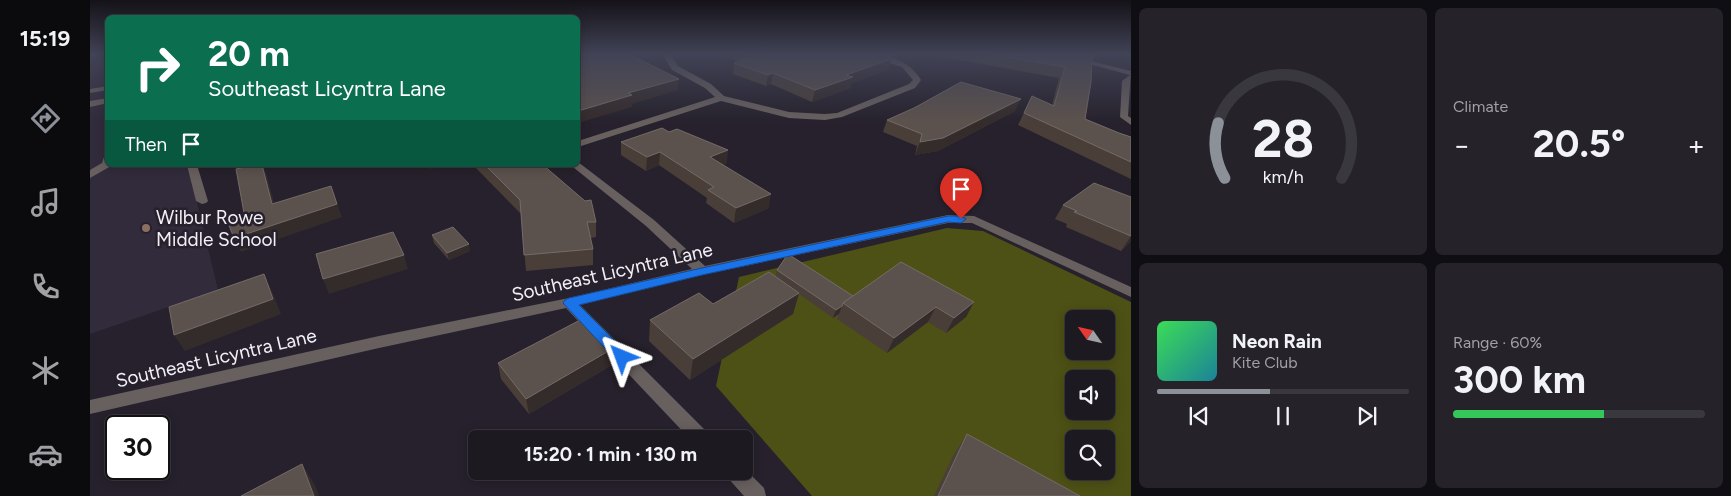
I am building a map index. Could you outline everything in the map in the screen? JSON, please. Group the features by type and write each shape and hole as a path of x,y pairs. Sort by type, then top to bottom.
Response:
{"street":[{"path":"692,77 708,86 720,98 789,115 825,117 839,115 912,86 917,80 916,77"},
{"path":"1131,78 1126,81 1124,117 1131,122"},
{"path":"90,91 105,88"},
{"path":"580,143 720,98"},
{"path":"90,104 105,101"},
{"path":"90,174 105,166"},
{"path":"193,167 202,201"},
{"path":"580,167 650,223 702,272"},
{"name":"Southeast Licyntra Lane","path":"90,407 379,342 569,303 948,219 974,220 1131,292"},
{"path":"569,303 693,430"},
{"path":"743,480 757,495 754,496"}],"shaded area":[{"name":"Wilbur Rowe Middle School","path":"90,77 105,77 105,167 188,167 218,290 90,334"}],"green space":[{"path":"947,228 983,231 1131,302 1131,496 812,496 716,386 739,277"}],"building":[{"path":"580,77 675,77 679,79 628,93 632,95 580,110"},
{"path":"783,77 853,77 815,90"},
{"path":"1062,77 1091,77 1085,119 1131,137 1131,162 1024,113 1032,96 1054,106"},
{"path":"961,82 1021,99 943,138 920,142 922,134 887,120 914,108"},
{"path":"662,128 669,132 677,129 728,150 710,157 771,194 736,208 708,190 714,187 660,152 647,157 621,142"},
{"path":"263,167 272,204 331,186 337,204 234,238 226,218 244,213 236,169"},
{"path":"487,167 545,167 585,201 591,200 596,222 587,222 593,249 524,255 520,200"},
{"path":"1094,183 1131,197 1131,236 1074,212 1077,211 1063,205"},
{"path":"453,227 469,244 447,253 432,235"},
{"path":"393,232 404,255 323,279 316,254"},
{"path":"788,254 853,296 836,310 777,270"},
{"path":"901,262 974,302 954,318 936,307 894,338 843,303"},
{"path":"769,272 799,293 693,359 650,320 699,293 713,304"},
{"path":"264,274 273,299 174,335 169,307"},
{"path":"582,319 612,349 526,399 498,363"},
{"path":"967,434 1080,496 938,496"},
{"path":"302,464 314,496 241,496"}],"place":[{"name":"Wilbur Rowe Middle School","path":"146,228"}],"route":[{"path":"622,357 569,303 948,219 961,219"}]}
